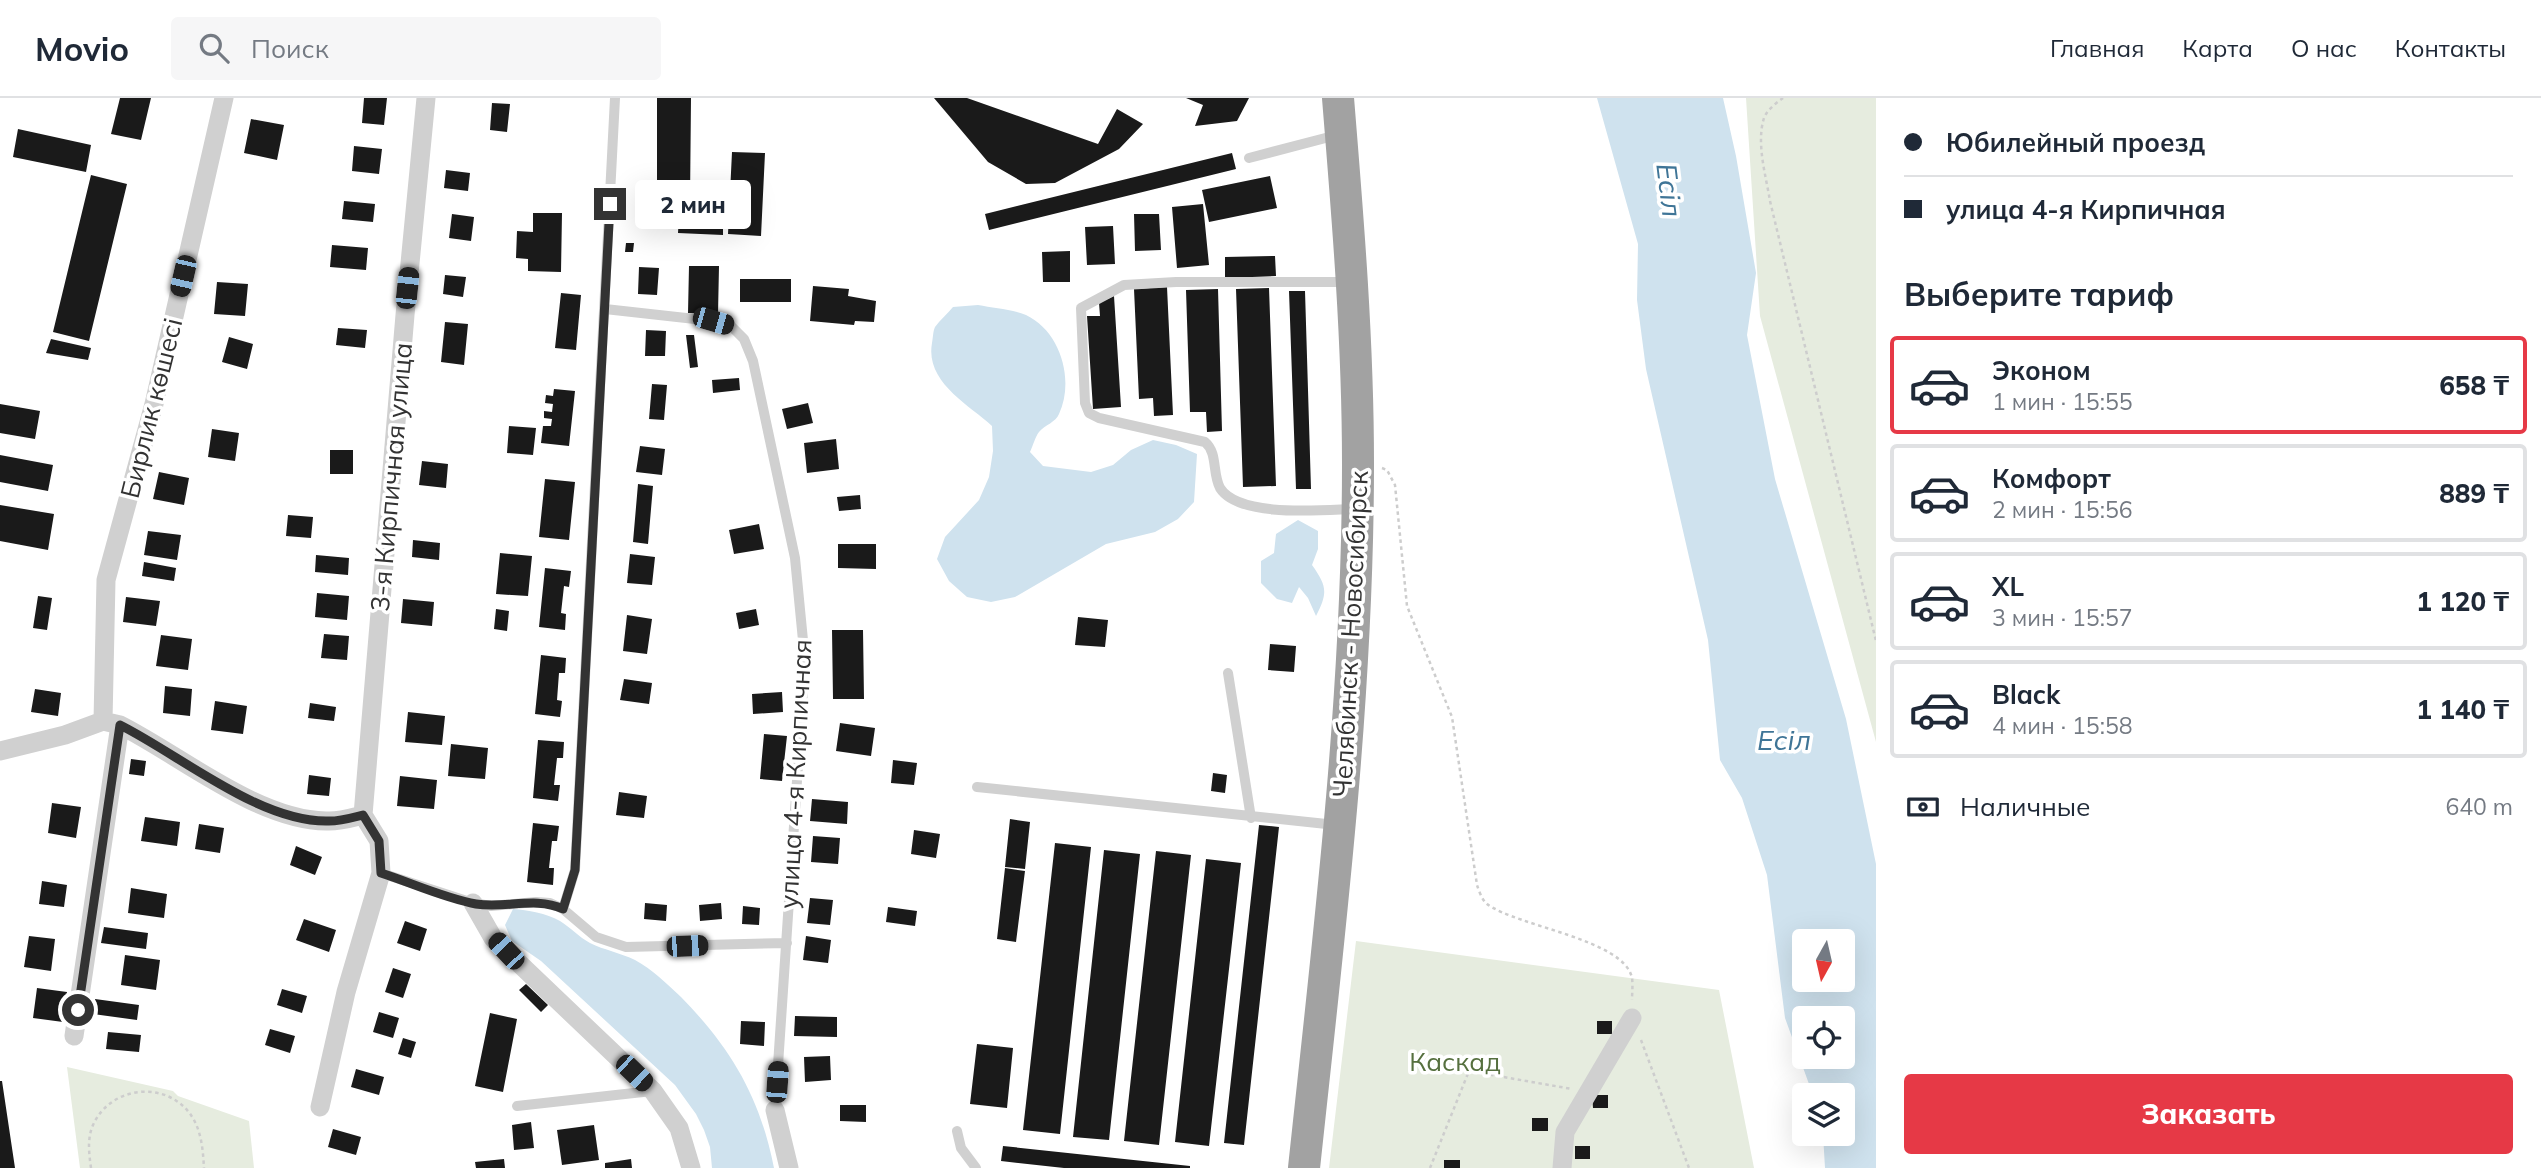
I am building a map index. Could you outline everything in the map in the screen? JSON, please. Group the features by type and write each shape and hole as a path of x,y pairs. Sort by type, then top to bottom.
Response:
{"highway":[{"name":"Челябинск - Новосибирск","path":"1304,1168 1340,825 1352,652 1357,509 1353,282 1338,98"}],"street":[{"name":"Бирлик көшесі","path":"74,1036 112,723 106,580 154,404 224,98"},
{"name":"3-я Кирпичная улица","path":"363,815 426,98"},
{"path":"0,751 112,723 247,799 284,813 304,819 326,821 363,815 379,841 381,873 346,992 320,1107"},
{"path":"473,903 493,938 653,1091 679,1128 691,1168"},
{"path":"1562,1168 1565,1132 1632,1018"},
{"path":"775,1110 789,1168"}],"lane":[{"path":"563,909 575,870 615,98"},
{"path":"1249,158 1341,134"},
{"path":"1353,282 1176,282 1124,285 1081,308 1085,403 1089,414 1205,442 1211,448 1220,487 1254,507 1269,510 1357,509"},
{"name":"улица 4-я Кирпичная","path":"605,309 713,321 731,326 744,339 753,361 795,558 805,661 775,1110"},
{"path":"1228,673 1251,818"},
{"path":"977,787 1251,818 1340,825"},
{"path":"381,873 473,903 550,903 563,909 596,937 626,947 787,943"},
{"path":"517,1106 653,1091"},
{"path":"957,1131 961,1148 976,1168"}],"path":[{"path":"1783,98 1765,116 1762,134 1765,169 1876,641"},
{"path":"1358,463 1373,464 1387,470 1395,485 1406,606 1452,717 1476,885 1485,902 1512,916 1607,950 1625,965 1632,977 1632,1018 1689,1168"},
{"path":"1430,1168 1469,1071 1589,1092"},
{"path":"90,1168 89,1143 99,1114 123,1095 146,1091 168,1096 191,1114 199,1132 204,1168"}],"green space":[{"path":"1746,98 1876,98 1876,742 1760,316"},
{"name":"Каскад","path":"1356,941 1719,990 1754,1168 1329,1168"},
{"path":"67,1067 173,1091 178,1096 249,1121 254,1168 80,1168"}],"water":[{"name":"Есіл","path":"1597,98 1723,98 1756,273 1747,335 1775,479 1846,719 1876,864 1876,1168 1825,1168 1824,1146 1855,1146 1855,1083 1809,1083 1804,1069 1855,1069 1855,1006 1792,1006 1792,1037 1785,1018 1767,875 1742,798 1720,760 1708,640 1646,369 1637,300 1638,244"},
{"path":"978,305 1026,315 1038,322 1056,344 1065,372 1064,400 1058,417 1039,432 1030,452 1043,466 1091,472 1113,465 1131,450 1153,440 1176,445 1197,454 1194,502 1178,519 1155,532 1106,544 1015,597 991,602 967,597 949,581 937,559 945,537 979,500 989,477 993,451 992,426 950,391 935,369 932,357 933,333 937,324 953,307"},
{"path":"1298,520 1318,531 1318,549 1312,565 1323,584 1324,595 1316,616 1308,598 1299,587 1292,603 1277,599 1261,583 1261,561 1274,553 1276,534"},
{"path":"513,909 555,918 590,943 635,960 681,997 715,1035 741,1075 761,1118 774,1168 712,1168 710,1147 704,1130 675,1085 541,961 512,941 505,925"}],"building":[{"path":"120,98 151,98 141,140 111,134"},
{"path":"364,98 387,98 384,125 362,123"},
{"path":"657,98 691,98 690,202 657,202"},
{"path":"934,98 967,98 1098,144 1117,109 1143,124 1119,149 1055,183 1026,184 988,162"},
{"path":"1186,98 1249,98 1237,121 1195,126 1203,105"},
{"path":"492,103 510,104 507,132 490,130"},
{"path":"251,119 284,125 277,160 244,153"},
{"path":"18,129 91,145 86,172 13,157"},
{"path":"354,146 382,149 379,174 352,171"},
{"path":"732,152 765,153 761,236 728,234"},
{"path":"1232,153 1236,169 989,230 985,214"},
{"path":"446,170 470,173 468,191 444,188"},
{"path":"91,175 127,184 89,341 53,332"},
{"path":"1270,176 1277,208 1209,222 1202,190"},
{"path":"344,201 375,204 373,222 342,219"},
{"path":"1203,204 1209,265 1177,268 1172,207"},
{"path":"533,213 562,213 561,272 528,271 528,259 516,258 517,231 533,232"},
{"path":"452,214 474,217 471,241 449,238"},
{"path":"1134,214 1159,214 1161,250 1135,251"},
{"path":"679,215 723,217 723,235 678,233"},
{"path":"1113,226 1115,264 1087,265 1085,227"},
{"path":"626,243 634,243 633,252 625,252"},
{"path":"332,245 368,248 366,270 330,267"},
{"path":"1070,251 1070,282 1043,282 1042,252"},
{"path":"1275,256 1276,276 1225,278 1225,257"},
{"path":"689,266 719,266 718,314 688,313"},
{"path":"639,267 659,268 657,295 638,294"},
{"path":"445,275 466,277 463,297 443,294"},
{"path":"740,279 791,279 791,302 740,302"},
{"path":"217,282 248,284 245,316 214,314"},
{"path":"813,286 849,289 848,296 876,301 874,322 855,321 854,325 810,321"},
{"path":"1167,287 1173,415 1154,416 1153,398 1139,399 1134,289"},
{"path":"1269,288 1276,486 1243,487 1236,289"},
{"path":"1218,289 1222,431 1207,432 1206,412 1190,412 1186,290"},
{"path":"1289,291 1305,291 1311,489 1296,489"},
{"path":"561,293 581,295 576,350 555,348"},
{"path":"1114,296 1121,407 1093,409 1087,316 1100,316 1099,303"},
{"path":"445,322 468,324 464,365 441,362"},
{"path":"338,328 367,330 365,348 336,345"},
{"path":"646,330 666,331 665,356 645,356"},
{"path":"686,335 694,335 698,367 690,368"},
{"path":"229,337 253,344 247,369 222,362"},
{"path":"51,339 91,348 88,360 46,353"},
{"path":"739,378 740,390 713,393 712,380"},
{"path":"652,384 667,385 664,420 649,419"},
{"path":"554,389 575,391 569,446 541,443 543,426 551,426 552,419 544,418 544,411 552,412 553,404 545,403 546,395 553,396"},
{"path":"808,403 813,423 787,429 782,409"},
{"path":"0,404 40,411 35,439 0,433"},
{"path":"509,426 536,428 533,455 507,453"},
{"path":"212,429 239,433 235,461 208,457"},
{"path":"836,439 839,469 807,473 804,443"},
{"path":"640,446 665,449 662,475 636,472"},
{"path":"330,450 353,450 353,474 330,474"},
{"path":"0,455 53,465 48,491 0,482"},
{"path":"422,461 448,464 446,488 419,485"},
{"path":"159,472 189,478 184,505 153,499"},
{"path":"545,479 575,482 569,540 539,537"},
{"path":"638,484 653,486 648,544 633,542"},
{"path":"860,495 861,509 839,511 837,497"},
{"path":"0,505 54,514 48,550 0,541"},
{"path":"288,515 313,517 311,538 286,536"},
{"path":"759,524 764,549 734,554 729,530"},
{"path":"148,531 181,535 177,560 144,555"},
{"path":"413,540 440,543 439,560 412,557"},
{"path":"838,544 876,544 876,569 838,568"},
{"path":"500,553 532,556 528,596 496,594"},
{"path":"630,554 655,557 652,585 627,583"},
{"path":"316,555 349,558 348,575 315,572"},
{"path":"144,562 176,568 174,581 142,576"},
{"path":"545,568 571,571 569,587 564,586 561,613 566,614 565,630 539,627"},
{"path":"317,593 349,596 347,620 315,617"},
{"path":"38,596 52,598 47,630 33,628"},
{"path":"126,597 160,601 156,626 123,622"},
{"path":"403,599 434,602 432,626 401,623"},
{"path":"496,609 509,611 507,631 494,629"},
{"path":"756,609 759,625 739,629 736,613"},
{"path":"627,615 652,619 647,654 623,651"},
{"path":"1078,617 1108,620 1105,647 1075,645"},
{"path":"832,630 863,630 864,699 833,699"},
{"path":"324,634 349,636 347,660 321,658"},
{"path":"161,635 192,639 188,670 156,666"},
{"path":"1270,644 1296,646 1294,672 1268,670"},
{"path":"541,655 566,658 565,673 559,673 557,700 562,701 560,717 535,714"},
{"path":"624,679 652,683 649,704 620,700"},
{"path":"165,686 192,689 190,716 163,713"},
{"path":"35,689 61,693 58,716 31,712"},
{"path":"782,692 783,712 753,714 752,694"},
{"path":"215,701 247,706 243,734 211,730"},
{"path":"310,703 336,707 334,721 308,718"},
{"path":"408,712 445,716 442,745 405,742"},
{"path":"840,723 875,728 871,756 836,751"},
{"path":"764,734 787,736 782,781 760,779"},
{"path":"538,740 564,742 563,758 557,758 554,785 560,785 558,801 533,798"},
{"path":"451,744 488,748 485,779 448,776"},
{"path":"131,759 146,761 144,776 129,774"},
{"path":"893,760 917,763 914,785 891,783"},
{"path":"1213,773 1227,775 1225,793 1211,791"},
{"path":"309,775 331,778 329,796 307,794"},
{"path":"400,776 437,780 434,809 397,806"},
{"path":"619,792 647,796 644,818 616,815"},
{"path":"812,799 848,802 847,824 810,821"},
{"path":"52,803 81,807 76,838 48,833"},
{"path":"145,817 180,822 177,846 141,841"},
{"path":"1010,819 1030,822 1025,869 1005,867"},
{"path":"533,823 559,826 557,841 552,841 549,868 554,868 553,885 527,882"},
{"path":"199,824 224,828 220,853 195,849"},
{"path":"1259,825 1279,827 1244,1145 1224,1143"},
{"path":"914,830 940,834 936,858 911,854"},
{"path":"813,836 840,838 838,864 811,862"},
{"path":"1055,843 1091,847 1060,1134 1023,1130"},
{"path":"296,846 322,857 315,875 290,865"},
{"path":"1104,850 1140,854 1109,1140 1073,1137"},
{"path":"1156,851 1191,855 1159,1145 1124,1141"},
{"path":"1206,859 1241,863 1209,1146 1175,1142"},
{"path":"1005,868 1025,871 1016,942 997,939"},
{"path":"42,881 67,885 64,907 39,904"},
{"path":"131,888 167,894 164,918 128,913"},
{"path":"810,898 833,900 830,925 807,923"},
{"path":"645,903 667,905 666,921 644,919"},
{"path":"721,903 722,919 700,921 699,905"},
{"path":"743,906 760,908 759,925 742,924"},
{"path":"888,907 917,911 915,926 886,922"},
{"path":"304,919 336,930 329,952 296,940"},
{"path":"405,921 427,929 420,951 397,943"},
{"path":"104,927 148,933 146,949 101,943"},
{"path":"29,936 55,939 51,971 24,967"},
{"path":"806,936 831,940 828,963 803,960"},
{"path":"125,955 160,960 156,990 121,985"},
{"path":"393,968 411,974 403,998 385,992"},
{"path":"526,984 548,1005 541,1012 519,990"},
{"path":"37,988 67,992 63,1022 33,1018"},
{"path":"282,989 307,996 302,1013 277,1005"},
{"path":"95,999 139,1005 137,1020 93,1014"},
{"path":"379,1012 399,1018 393,1038 373,1032"},
{"path":"490,1013 517,1019 503,1092 475,1086"},
{"path":"795,1016 837,1017 837,1037 794,1036"},
{"path":"741,1021 765,1022 764,1046 740,1044"},
{"path":"1597,1021 1612,1021 1612,1034 1597,1034"},
{"path":"270,1029 295,1036 290,1053 265,1045"},
{"path":"108,1032 141,1035 139,1052 106,1049"},
{"path":"403,1038 416,1042 411,1058 398,1054"},
{"path":"977,1044 1013,1048 1007,1108 970,1104"},
{"path":"830,1056 831,1080 805,1082 804,1057"},
{"path":"356,1069 384,1077 379,1095 351,1087"},
{"path":"2,1081 15,1168 0,1168"},
{"path":"1592,1095 1608,1095 1608,1108 1593,1108"},
{"path":"840,1105 866,1105 866,1122 840,1121"},
{"path":"1532,1118 1548,1118 1548,1131 1532,1131"},
{"path":"531,1122 534,1148 514,1150 512,1125"},
{"path":"594,1125 599,1160 562,1165 557,1130"},
{"path":"333,1129 361,1137 356,1155 328,1147"},
{"path":"1003,1146 1190,1168 1064,1168 1001,1161"},
{"path":"1575,1146 1590,1146 1590,1159 1575,1159"},
{"path":"504,1159 505,1168 476,1168 475,1162"},
{"path":"631,1159 632,1168 605,1168 605,1163"},
{"path":"1444,1160 1460,1160 1460,1168 1444,1168"}],"route":[{"path":"78,1010 120,725 247,799 284,813 304,819 326,821 363,815 379,841 381,873 473,903 491,905 536,902 550,903 563,909 575,870 610,204"}]}
